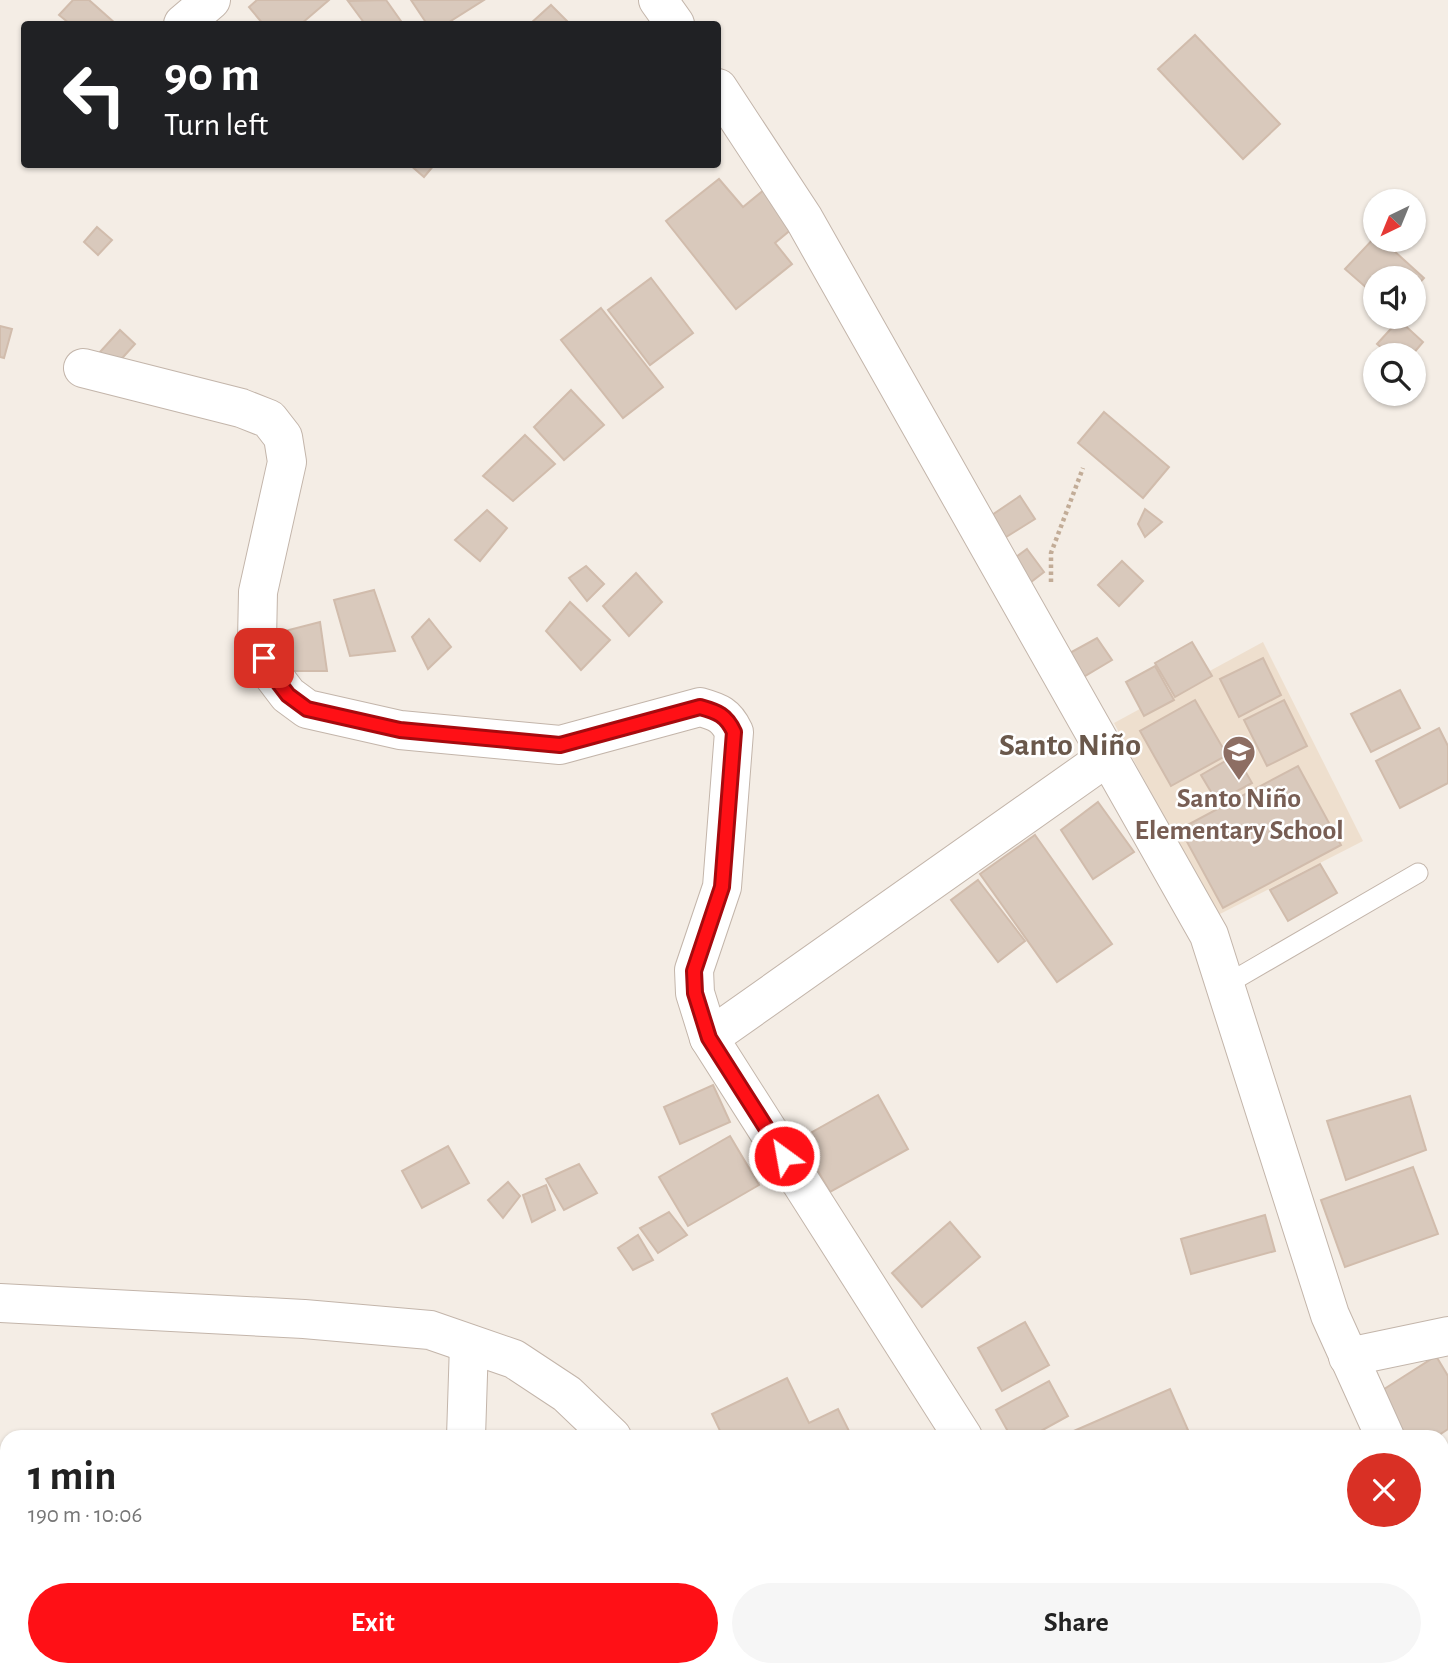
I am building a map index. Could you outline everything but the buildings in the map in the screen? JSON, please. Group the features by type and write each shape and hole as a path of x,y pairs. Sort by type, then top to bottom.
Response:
{"street":[{"path":"186,21 211,0"},
{"path":"658,0 673,21"},
{"path":"721,93 804,219 1209,935 1227,984 1330,1315 1382,1430"},
{"path":"83,368 241,408 269,419 283,438 287,462 258,592 257,641 272,674 288,695 307,709 400,730 560,745 700,707 718,712 728,719 734,732 722,887 694,971 695,993 709,1038 959,1430"},
{"path":"709,1038 1107,757"},
{"path":"0,1303 430,1330 514,1359 567,1394 605,1430"},
{"path":"1348,1357 1448,1336"},
{"path":"466,1430 469,1344"}],"lane":[{"path":"1227,984 1418,873"}],"path":[{"path":"1049,593 1051,553 1083,468"}],"shaded area":[{"name":"Santo Niño Elementary School","path":"1263,642 1363,841 1216,916 1114,723"}],"place":[{"name":"Santo Niño Elementary School","path":"1239,782"}],"district":[{"name":"Santo Niño","path":"1070,745"}],"route":[{"path":"264,658 288,695 307,709 400,730 560,745 572,744 700,707 718,712 728,719 734,732 722,887 694,971 695,993 709,1038 784,1156"}]}
